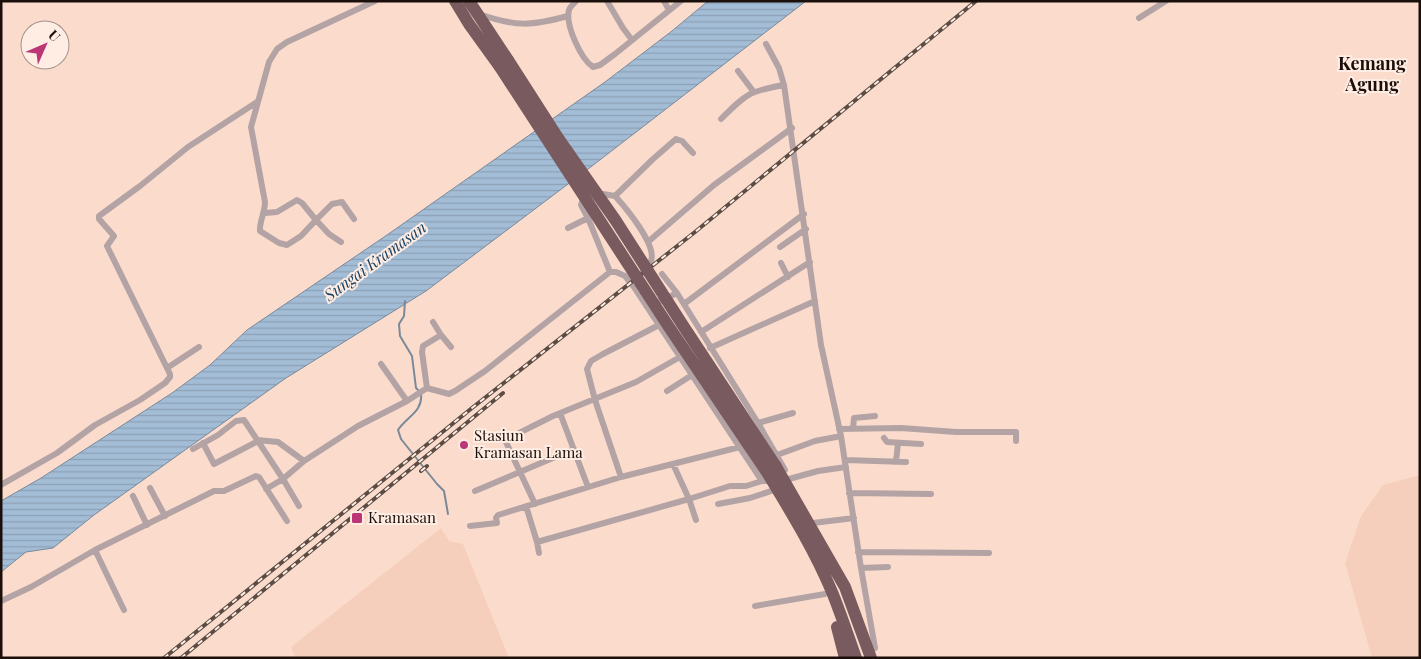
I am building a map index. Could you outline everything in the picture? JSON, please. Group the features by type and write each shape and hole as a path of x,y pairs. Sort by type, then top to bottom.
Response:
{"highway":[{"path":"455,1 469,24 504,63 558,138 616,221 682,324 772,474 809,528 849,595 867,655"},
{"path":"469,1 504,63"},
{"path":"772,474 809,528 856,658"},
{"path":"833,593 867,655"},
{"path":"833,593 833,612 845,658"}],"street":[{"path":"354,220 342,202 335,202 301,236 290,244 283,245 260,230 265,213 265,202 251,127 269,62 277,48 375,1"},
{"path":"576,1 570,8 568,16 574,40 589,65 593,67 605,62 681,1"},
{"path":"608,1 632,40"},
{"path":"664,1 669,10"},
{"path":"1139,18 1166,1"},
{"path":"476,13 508,23 521,24 535,24 568,16"},
{"path":"766,44 779,68 792,128 821,345 840,433 858,552 876,648 867,655"},
{"path":"738,70 753,91"},
{"path":"721,119 744,96 753,91 784,85"},
{"path":"1,485 57,453 94,425 153,392 170,377 107,246 114,236 99,219 99,216 188,147 258,102"},
{"path":"649,241 714,185 792,128"},
{"path":"615,196 673,141 679,139 693,153"},
{"path":"610,272 581,204 603,194 615,196 649,241 652,255 651,262 631,284"},
{"path":"265,213 277,212 297,200 302,203 329,234 341,242"},
{"path":"684,304 804,214"},
{"path":"568,228 588,218"},
{"path":"780,247 806,229"},
{"path":"701,332 788,278 810,262"},
{"path":"781,263 788,278"},
{"path":"266,489 283,479 304,461 358,426 407,401 425,389 449,394 455,392 485,371 610,272 620,274 631,284 740,447 772,474 789,479 845,464 906,462"},
{"path":"662,274 677,293 758,423 772,474"},
{"path":"646,308 677,293"},
{"path":"710,348 815,301"},
{"path":"433,322 451,347"},
{"path":"621,477 595,400 587,369 592,361 659,325"},
{"path":"425,389 422,349 425,343 441,335"},
{"path":"167,368 199,348"},
{"path":"535,504 505,440 560,414 636,382 680,357"},
{"path":"381,364 407,401"},
{"path":"667,391 692,375"},
{"path":"758,423 793,413"},
{"path":"560,414 588,487"},
{"path":"853,429 854,418 875,416"},
{"path":"193,449 223,432 236,421 242,420 247,423 299,506"},
{"path":"718,504 750,498 772,474 815,441 853,429 901,428 956,432 1016,432 1016,441"},
{"path":"884,438 886,442 898,444 921,444"},
{"path":"203,443 214,464 258,440 278,442 304,461"},
{"path":"896,462 898,444"},
{"path":"470,526 497,523 496,518 498,515 526,506 621,477 740,447"},
{"path":"475,491 574,449"},
{"path":"673,464 696,520"},
{"path":"537,542 730,486 746,486 772,474"},
{"path":"1,601 96,550 214,491 224,491 256,476 259,477 287,521"},
{"path":"789,479 809,528 854,518"},
{"path":"150,488 165,516"},
{"path":"850,493 931,494"},
{"path":"132,496 147,525"},
{"path":"526,506 539,553"},
{"path":"96,550 124,610"},
{"path":"858,552 989,554"},
{"path":"861,568 888,567"},
{"path":"755,606 833,593"}],"shaded area":[{"path":"1420,475 1420,658 1372,658 1345,563 1361,516 1383,485"},
{"path":"441,528 449,541 463,544 509,658 295,658 291,647"}],"water":[{"name":"Sungai Kramasan","path":"708,1 806,1 426,291 286,378 94,515 53,548 26,552 1,572 1,501 41,478 172,393 210,365 247,330 387,235 605,82"}],"waterway":[{"path":"405,301 404,316 399,324 400,336 412,356 416,388 418,390"},
{"path":"421,394 417,410 398,430 401,439 444,491 448,514"}],"railway":[{"path":"164,658 472,408 695,232 976,1"},
{"path":"181,658 503,393"},
{"path":"421,471 427,466"}],"place":[{"name":"Stasiun Kramasan Lama","path":"464,445"},
{"name":"Kramasan","path":"357,518"}],"district":[{"name":"Kemang Agung","path":"1372,74"}]}
